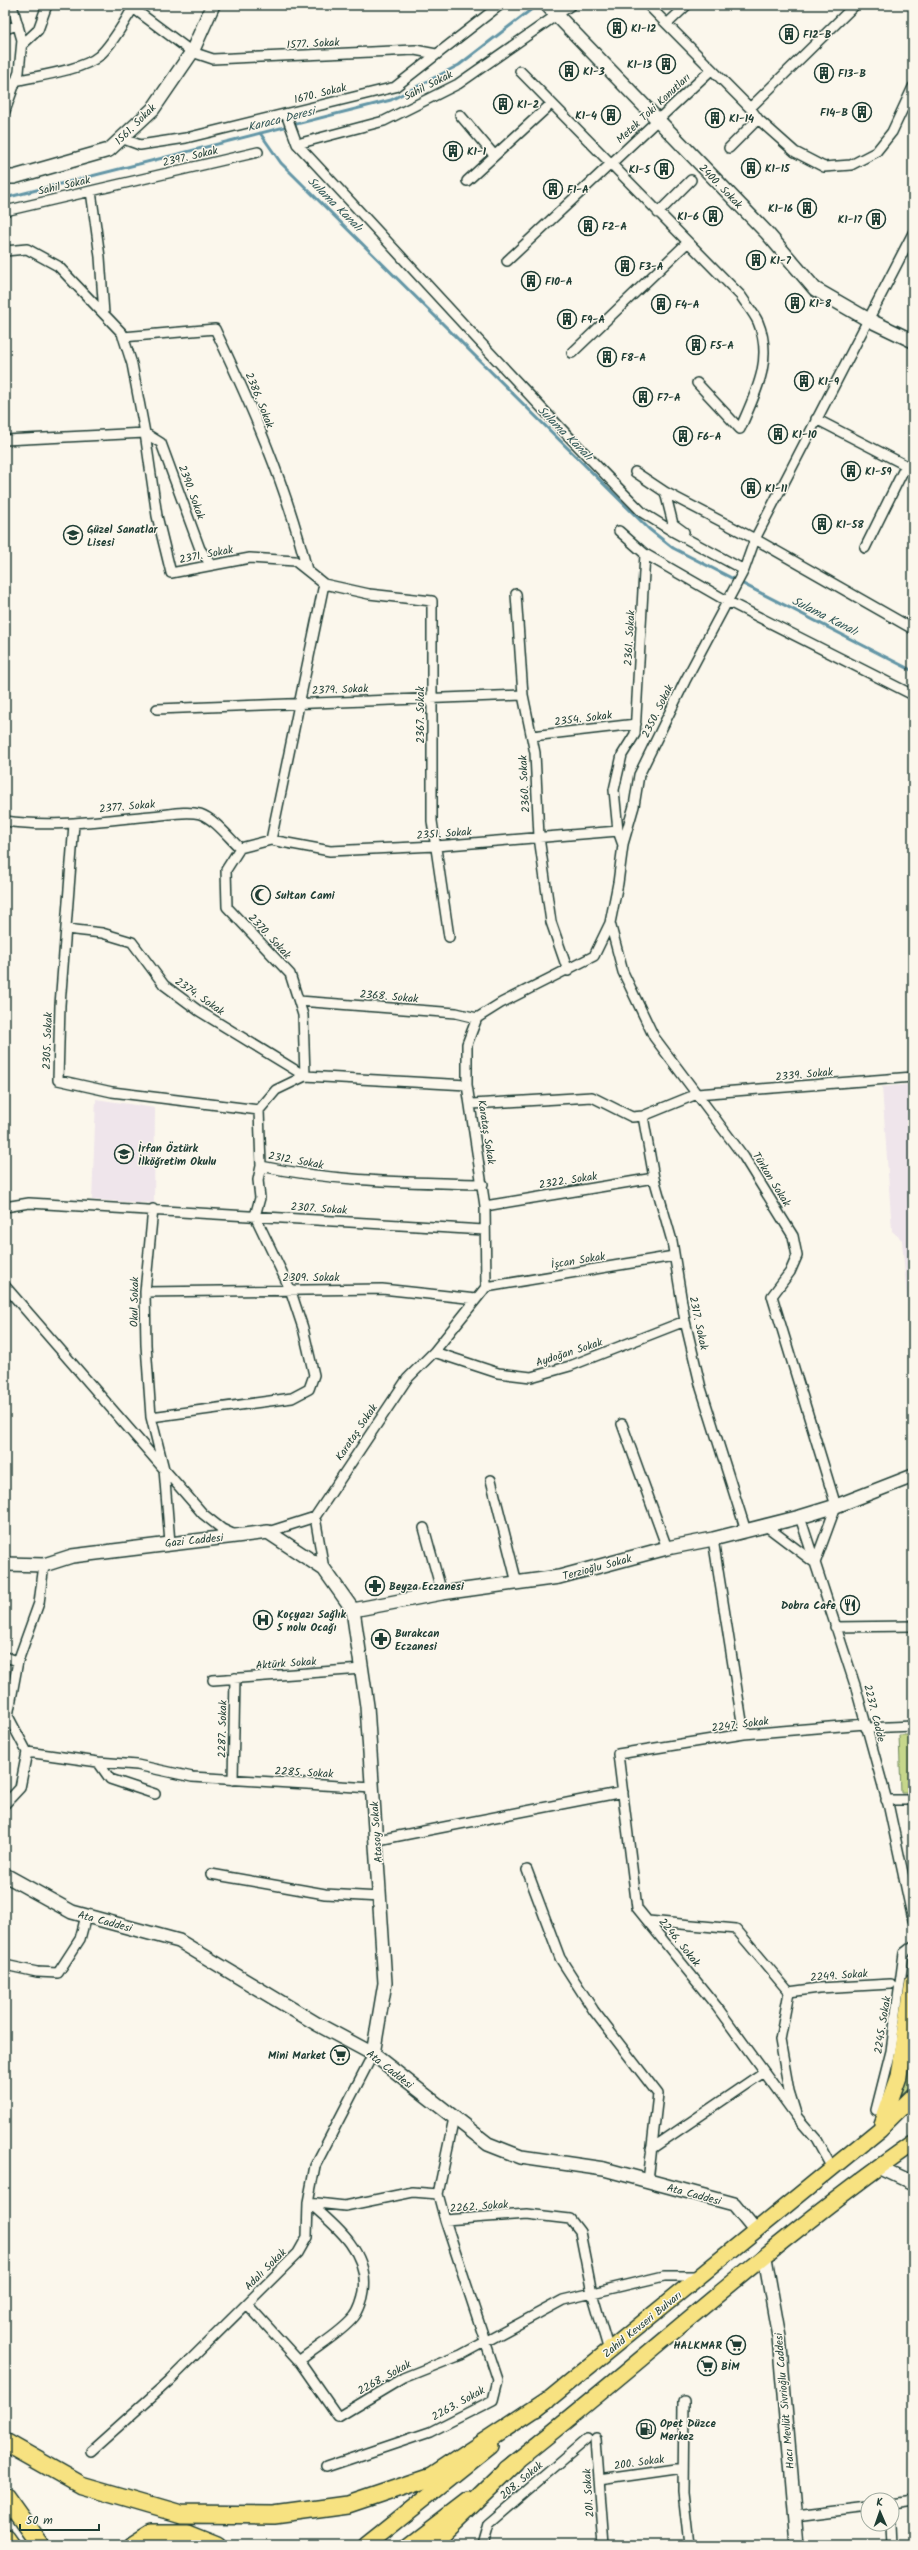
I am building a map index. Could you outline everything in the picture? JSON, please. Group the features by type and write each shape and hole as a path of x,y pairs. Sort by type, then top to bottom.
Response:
{"highway":[{"path":"5,2442 81,2485 181,2514 274,2515 348,2505 432,2477 546,2401"},
{"path":"430,2545 514,2463"},
{"path":"5,2496 40,2545"},
{"path":"133,2545 152,2533 187,2533 217,2545"},
{"path":"5,2538 10,2545"}],"main road":[{"path":"880,2129 899,2076 913,1981"},
{"name":"Zahid Kevseri Bulvarı","path":"366,2545 702,2276 880,2129 913,2096"},
{"path":"409,2545 514,2463 879,2167 913,2144"}],"street":[{"path":"5,111 22,45 12,5"},
{"path":"22,45 38,30 47,5"},
{"name":"1561. Sokak","path":"5,177 14,177 109,150 153,109 192,52 213,5"},
{"name":"1670. Sokak","path":"121,138 140,145 186,138 395,87 500,5"},
{"name":"Sahil Sokak","path":"297,144 390,118 458,84 518,40 551,10 570,5"},
{"path":"648,5 750,108 758,119 795,152 824,166 851,165 876,152 892,132 913,87"},
{"path":"667,24 687,5"},
{"path":"11,85 66,70 98,57 115,37 134,6"},
{"name":"1577. Sokak","path":"134,6 192,52 213,59 415,50 436,54"},
{"path":"750,108 854,6"},
{"name":"2400. Sokak","path":"551,10 767,233 815,289 867,319 913,341"},
{"path":"5,29 18,25"},
{"name":"Metek Toki Konutları","path":"507,261 711,70"},
{"path":"520,71 741,296 758,321 765,346 763,375 740,429 698,383"},
{"path":"467,182 494,155 551,104"},
{"path":"286,114 297,144 436,294 479,343 643,513 672,531 744,569"},
{"path":"460,115 494,155"},
{"path":"729,148 758,119"},
{"name":"2397. Sokak","path":"128,183 258,152"},
{"path":"658,213 691,180"},
{"name":"Sahil Sokak","path":"5,211 128,183"},
{"path":"91,191 100,257 104,314"},
{"name":"2350. Sokak","path":"623,845 634,806 639,775 685,681 744,569 755,539 867,319 913,233"},
{"path":"572,353 688,242"},
{"name":"2371. Sokak","path":"5,251 27,249 58,266 104,314 123,337 132,364 145,433 157,516 171,573 250,558 296,561 324,584"},
{"name":"2386. Sokak","path":"123,337 215,329 245,392 295,521 308,570"},
{"path":"816,419 910,467 865,548"},
{"path":"5,440 145,433"},
{"name":"2390. Sokak","path":"145,433 161,443 200,549 211,565"},
{"path":"635,472 665,492 755,539 913,629"},
{"path":"665,492 673,524 744,569"},
{"path":"619,531 645,554 913,695"},
{"name":"2361. Sokak","path":"636,724 645,554"},
{"path":"240,848 271,840 301,702 324,584"},
{"name":"2367. Sokak","path":"324,584 369,594 432,601 432,821 449,937"},
{"name":"2360. Sokak","path":"516,594 523,695 535,753 538,837 551,922 568,971"},
{"name":"2379. Sokak","path":"157,709 301,702 523,695"},
{"path":"477,1018 501,1003 568,971 594,956 610,923 623,845 618,831 614,790 622,755 635,734 636,724"},
{"name":"2354. Sokak","path":"532,736 636,724"},
{"name":"2377. Sokak","path":"5,821 33,825 74,824 133,817 200,814 212,822 240,848"},
{"name":"2305. Sokak","path":"74,824 66,929 58,1080 112,1092 259,1110"},
{"name":"2351. Sokak","path":"271,840 330,851 436,846 618,831"},
{"name":"2370. Sokak","path":"240,848 226,870 227,907 290,974 303,1015 305,1076"},
{"name":"Türkan Sokak","path":"610,923 624,972 654,1038 744,1158 793,1236 797,1256 790,1272 772,1296 836,1506"},
{"name":"2374. Sokak","path":"66,929 102,933 132,942 164,985 175,994 198,1011 305,1076"},
{"name":"2368. Sokak","path":"299,1001 456,1013 477,1018"},
{"name":"Karataş Sokak","path":"315,1516 407,1379 434,1352 486,1287 484,1230 485,1206 483,1184 472,1104 467,1085 467,1044 477,1018"},
{"path":"259,1110 276,1090 305,1076 467,1085"},
{"name":"2339. Sokak","path":"697,1094 913,1077"},
{"path":"472,1104 592,1097 620,1113 632,1117 643,1116 697,1094"},
{"name":"2312. Sokak","path":"259,1110 262,1166 304,1176 402,1182 483,1184"},
{"name":"2317. Sokak","path":"643,1116 654,1178 674,1256 685,1321 701,1388 746,1530"},
{"path":"152,1418 292,1398 309,1389 314,1375 303,1328 290,1289 255,1216 260,1198 258,1180 262,1166"},
{"name":"2322. Sokak","path":"485,1206 654,1178"},
{"path":"5,1207 29,1203 153,1209"},
{"name":"2307. Sokak","path":"153,1209 484,1230"},
{"name":"Okul Sokak","path":"153,1209 145,1292 152,1418 164,1469 170,1543"},
{"name":"İşcan Sokak","path":"486,1287 674,1256"},
{"path":"5,1286 203,1514 222,1529 237,1536"},
{"name":"2309. Sokak","path":"145,1292 382,1289 476,1299"},
{"name":"Aydoğan Sokak","path":"434,1352 498,1373 531,1377 570,1366 685,1321"},
{"path":"622,1424 668,1548"},
{"name":"Terzioğlu Sokak","path":"353,1610 442,1593 559,1578 668,1548 713,1539 800,1517 836,1506 913,1476"},
{"path":"490,1480 517,1583"},
{"path":"766,1526 815,1563 836,1506"},
{"path":"268,1532 315,1516 324,1568"},
{"name":"2237. Cadde","path":"800,1517 855,1685 886,1800 913,1920"},
{"path":"424,1528 442,1593"},
{"path":"268,1532 324,1568 353,1610"},
{"name":"Gazi Caddesi","path":"5,1564 44,1565 72,1556 268,1532"},
{"path":"713,1539 744,1734"},
{"path":"5,1804 20,1788 27,1752 6,1717 18,1661 39,1603 44,1565"},
{"name":"Atasoy Sokak","path":"353,1610 367,1706 372,1788 378,1840 385,1983 374,2054"},
{"path":"835,1627 913,1626"},
{"path":"5,1657 18,1661"},
{"name":"Aktürk Sokak","path":"213,1680 362,1669"},
{"name":"2287. Sokak","path":"233,1780 235,1678"},
{"name":"2247. Sokak","path":"618,1754 744,1734 866,1726 913,1726"},
{"path":"27,1752 98,1762 110,1779 155,1794"},
{"name":"2246. Sokak","path":"618,1754 637,1908 717,2007 764,2072 816,2139 832,2168"},
{"name":"2285. Sokak","path":"98,1762 137,1764 192,1777 372,1788"},
{"path":"378,1840 623,1792"},
{"path":"886,1800 913,1800"},
{"path":"527,1870 560,1958 594,2011 658,2094 648,2181"},
{"path":"211,1874 325,1894 380,1897"},
{"name":"Ata Caddesi","path":"5,1875 72,1912 179,1941 317,2024 374,2054 488,2144 521,2157 604,2169 734,2204 756,2231"},
{"path":"5,1965 37,1972 58,1973 80,1939 86,1916"},
{"path":"648,1921 736,1929 789,1992"},
{"name":"2245. Sokak","path":"876,2110 891,2051 904,1953 913,1946"},
{"name":"2249. Sokak","path":"789,1992 819,1988 891,1984"},
{"name":"2246. Sokak","path":"789,1992 780,2040 789,2091 797,2116"},
{"name":"Adalı Sokak","path":"91,2451 169,2381 298,2253 307,2237 308,2202 315,2166 374,2054"},
{"path":"651,2149 764,2072"},
{"path":"438,2194 454,2118"},
{"path":"879,2167 913,2183"},
{"name":"2262. Sokak","path":"308,2202 346,2206 413,2192 438,2194 445,2220 527,2214 570,2219 580,2232 592,2293 609,2351"},
{"path":"247,2304 298,2361 355,2316 363,2298 365,2278 361,2258 336,2226 308,2202"},
{"name":"2263. Sokak","path":"326,2467 430,2432 493,2400 498,2380 445,2220"},
{"name":"Hacı Mevlüt Sivrioğlu Caddesi","path":"765,2258 779,2337 797,2545"},
{"name":"2268. Sokak","path":"298,2361 338,2417 403,2378 460,2355 485,2340 563,2300 664,2276 702,2276"},
{"path":"684,2400 683,2492 689,2545"},
{"name":"201. Sokak","path":"591,2439 599,2480 604,2545"},
{"name":"208. Sokak","path":"482,2545 488,2524 591,2439"},
{"name":"200. Sokak","path":"599,2480 683,2468"},
{"path":"900,2503 913,2501"},
{"path":"795,2516 860,2508"},
{"path":"889,2532 890,2545"}],"shaded area":[{"path":"913,1084 913,1368 902,1240 892,1231 882,1087"},
{"name":"İrfan Öztürk İlköğretim Okulu","path":"96,1099 155,1108 154,1203 92,1200"}],"green space":[{"path":"899,1735 913,1735 913,1793 901,1793"},
{"path":"913,2023 913,2083 901,2095"}],"waterway":[{"name":"Karaca Deresi","path":"5,198 391,100 459,65 537,5"},
{"name":"Sulama Kanalı","path":"260,133 281,163 649,529 673,548 913,671"}],"place":[{"name":"K1-12","path":"617,28"},
{"name":"F12-B","path":"789,34"},
{"name":"K1-13","path":"666,64"},
{"name":"K1-3","path":"569,71"},
{"name":"F13-B","path":"824,73"},
{"name":"K1-2","path":"503,104"},
{"name":"F14-B","path":"862,112"},
{"name":"K1-4","path":"611,115"},
{"name":"K1-14","path":"715,118"},
{"name":"K1-1","path":"453,151"},
{"name":"K1-15","path":"751,168"},
{"name":"K1-5","path":"664,169"},
{"name":"F1-A","path":"553,189"},
{"name":"K1-16","path":"807,208"},
{"name":"K1-6","path":"713,216"},
{"name":"K1-17","path":"876,219"},
{"name":"F2-A","path":"588,226"},
{"name":"K1-7","path":"756,260"},
{"name":"F3-A","path":"625,266"},
{"name":"F10-A","path":"531,281"},
{"name":"K1-8","path":"795,303"},
{"name":"F4-A","path":"661,304"},
{"name":"F9-A","path":"567,319"},
{"name":"F5-A","path":"696,345"},
{"name":"F8-A","path":"607,357"},
{"name":"K1-9","path":"804,381"},
{"name":"F7-A","path":"643,397"},
{"name":"K1-10","path":"778,434"},
{"name":"F6-A","path":"683,436"},
{"name":"K1-59","path":"851,471"},
{"name":"K1-11","path":"751,488"},
{"name":"K1-58","path":"822,524"},
{"name":"Güzel Sanatlar Lisesi","path":"73,535"},
{"name":"Sultan Cami","path":"261,895"},
{"name":"İrfan Öztürk İlköğretim Okulu","path":"124,1154"},
{"name":"Beyza Eczanesi","path":"375,1586"},
{"name":"Dobra Cafe","path":"850,1605"},
{"name":"Koçyazı Sağlık 5 nolu Ocağı","path":"263,1620"},
{"name":"Burakcan Eczanesi","path":"381,1639"},
{"name":"Mini Market","path":"340,2055"},
{"name":"HALKMAR","path":"736,2345"},
{"name":"BİM","path":"707,2366"},
{"name":"Opet Düzce Merkez","path":"646,2429"}]}
